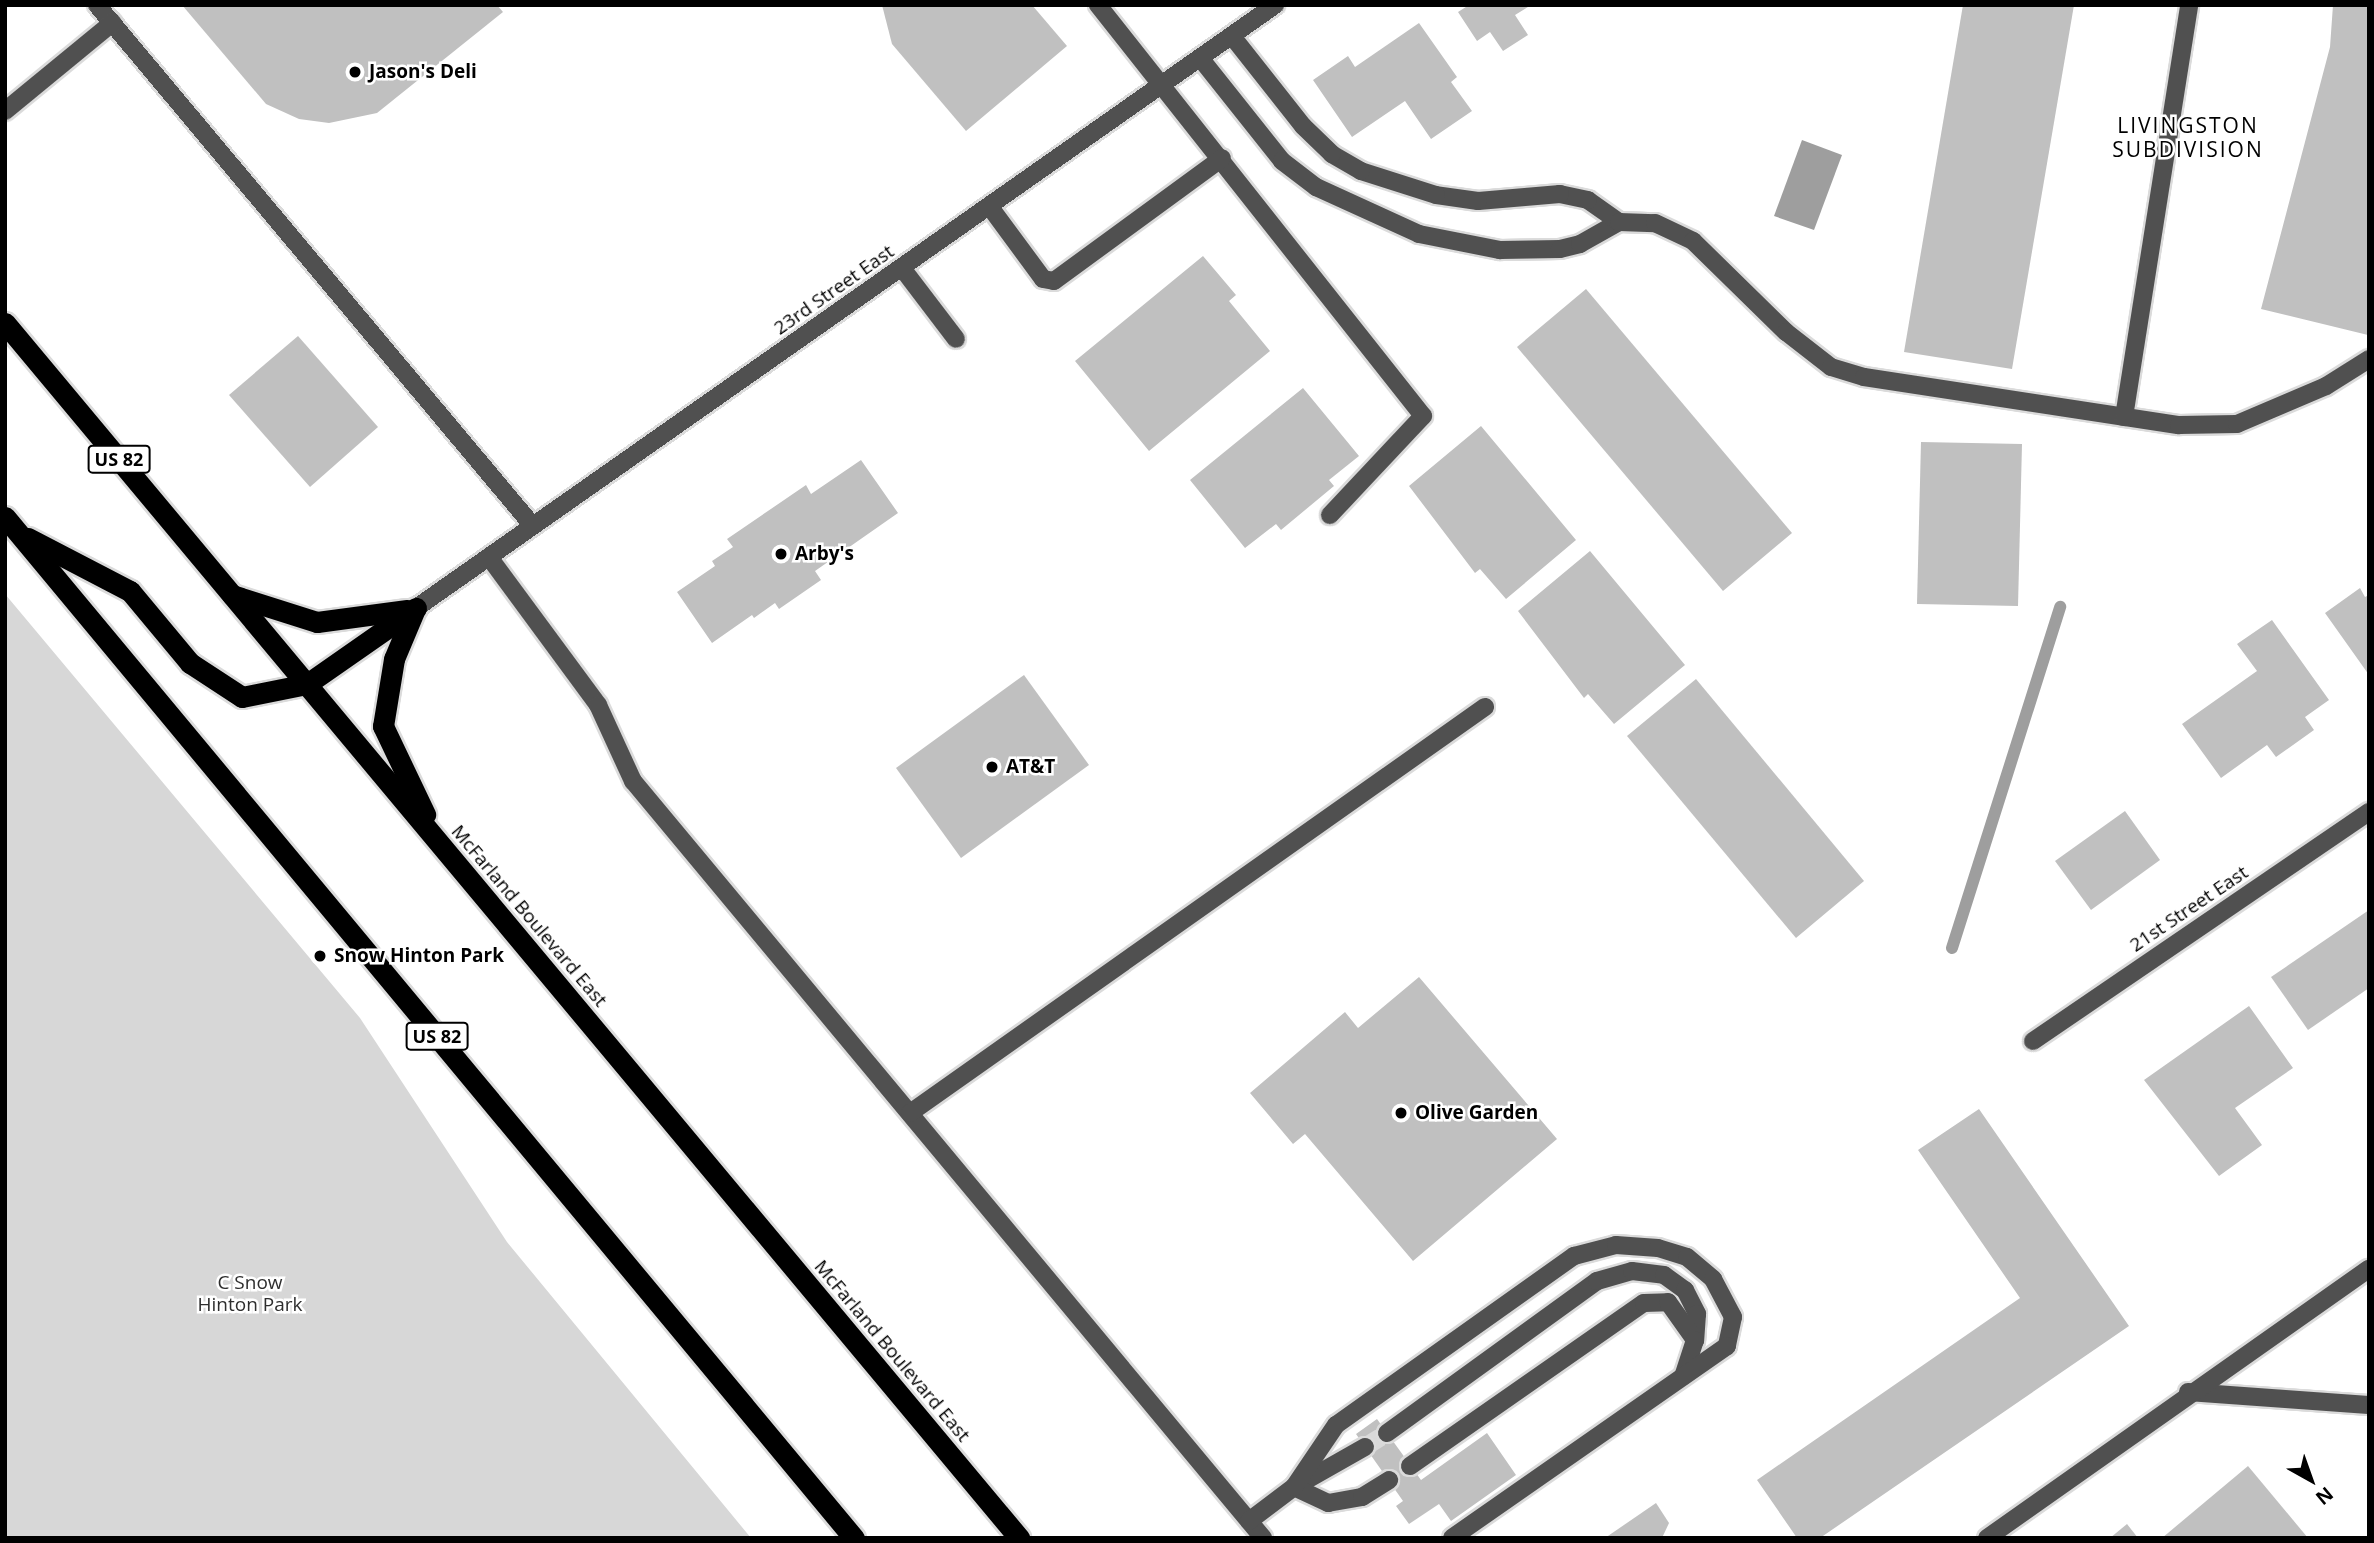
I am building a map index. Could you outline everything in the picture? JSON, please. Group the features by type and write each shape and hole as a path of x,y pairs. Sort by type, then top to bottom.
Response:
{"highway":[{"name":"McFarland Boulevard East","path":"5,323 1019,1538"},
{"name":"US 82","path":"5,517 854,1538"},
{"path":"19,534 131,591 190,663 242,697 307,684 415,608"},
{"path":"232,595 321,622 415,608"},
{"path":"415,608 394,659 383,726 438,842"}],"street":[{"path":"97,5 533,526"},
{"path":"1098,5 1165,85 1423,416 1330,515"},
{"name":"23rd Street East","path":"415,608 1165,85 1275,5"},
{"path":"2124,417 2189,5"},
{"path":"5,111 112,23"},
{"path":"1232,36 1303,126 1332,154 1361,171 1436,195 1478,201 1560,194 1588,200 1619,222"},
{"path":"1200,59 1282,161 1337,198 1419,234 1500,250 1560,249 1580,244 1619,222 1655,223 1693,240 1786,332 1831,367 1864,377 2179,425 2237,424 2326,386 2369,359"},
{"path":"990,207 1043,278 1054,281 1222,158"},
{"path":"902,268 956,339"},
{"path":"489,557 598,705 633,781 1263,1538"},
{"path":"910,1113 1485,707"},
{"name":"21st Street East","path":"2033,1041 2369,812"},
{"path":"1294,1488 1336,1424 1574,1256 1616,1245 1658,1248 1687,1257 1713,1279 1733,1317 1727,1346 1452,1538"},
{"path":"1987,1538 2188,1392 2369,1269"},
{"path":"1387,1433 1597,1280 1632,1271 1664,1275 1685,1290 1697,1314 1695,1340 1684,1376"},
{"path":"1410,1466 1644,1303 1668,1302 1695,1340"},
{"path":"2188,1392 2369,1405"},
{"path":"1249,1521 1294,1488 1365,1447"},
{"path":"1294,1488 1328,1503 1362,1497 1389,1480"}],"green space":[{"name":"C Snow Hinton Park","path":"5,594 360,1018 507,1242 751,1538 5,1538"}],"shaded area":[{"path":"1802,140 1842,155 1814,230 1774,216"}],"building":[{"path":"182,5 497,5 503,12 377,113 329,123 299,119 266,104"},
{"path":"882,5 1032,5 1067,46 966,131 892,44"},
{"path":"1469,5 1531,5 1515,15 1528,35 1503,51 1490,32 1477,41 1458,12"},
{"path":"1963,5 2074,5 2012,369 1904,352"},
{"path":"2333,5 2369,5 2368,335 2261,309 2330,47"},
{"path":"1419,23 1457,77 1451,82 1472,111 1431,139 1405,101 1352,137 1313,80 1348,56 1355,67"},
{"path":"1203,256 1236,295 1229,301 1270,351 1149,451 1075,361"},
{"path":"1586,289 1792,533 1723,591 1517,347"},
{"path":"298,336 378,427 310,487 229,395"},
{"path":"1303,388 1359,456 1329,480 1334,486 1281,530 1276,524 1245,548 1190,480"},
{"path":"1481,426 1576,540 1506,599 1480,569 1475,573 1409,486"},
{"path":"1921,442 2022,444 2018,606 1917,604"},
{"name":"Arby's","path":"861,460 898,513 815,571 821,580 779,609 775,603 754,618 752,615 712,643 677,592 715,566 712,561 733,547 727,539 806,485 811,494"},
{"path":"1590,551 1685,665 1614,724 1588,694 1584,698 1518,611"},
{"path":"2360,588 2365,597 2369,595 2369,675 2325,613"},
{"path":"2272,620 2329,700 2305,717 2314,730 2276,757 2267,745 2221,778 2182,724 2257,671 2237,644"},
{"path":"1024,675 1089,765 961,858 896,768"},
{"path":"1696,679 1864,881 1796,938 1627,736"},
{"path":"2125,811 2160,860 2091,910 2055,861"},
{"path":"2369,910 2369,988 2308,1030 2271,977"},
{"name":"Olive Garden","path":"1419,977 1557,1139 1413,1261 1305,1134 1293,1144 1250,1093 1345,1012 1358,1028"},
{"path":"2249,1006 2293,1068 2235,1108 2262,1145 2219,1176 2144,1080"},
{"path":"1979,1109 2129,1326 1820,1538 1797,1538 1757,1480 2020,1298 1918,1150"},
{"path":"1377,1419 1421,1480 1487,1433 1516,1475 1451,1521 1439,1504 1409,1524 1396,1506 1403,1501 1356,1434"},
{"path":"2248,1466 2308,1538 2162,1538"},
{"path":"1656,1503 1669,1523 1662,1538 1605,1538"},
{"path":"2127,1524 2138,1538 2110,1538"}],"waterway":[{"path":"1952,948 2060,607"}],"tunnel":[{"path":"1365,1447 1387,1433"}],"place":[{"name":"Jason's Deli","path":"355,72"},
{"name":"Arby's","path":"781,554"},
{"name":"AT&T","path":"992,767"},
{"name":"Snow Hinton Park","path":"320,956"},
{"name":"Olive Garden","path":"1401,1113"}],"district":[{"name":"LIVINGSTON SUBDIVISION","path":"2188,137"}]}
